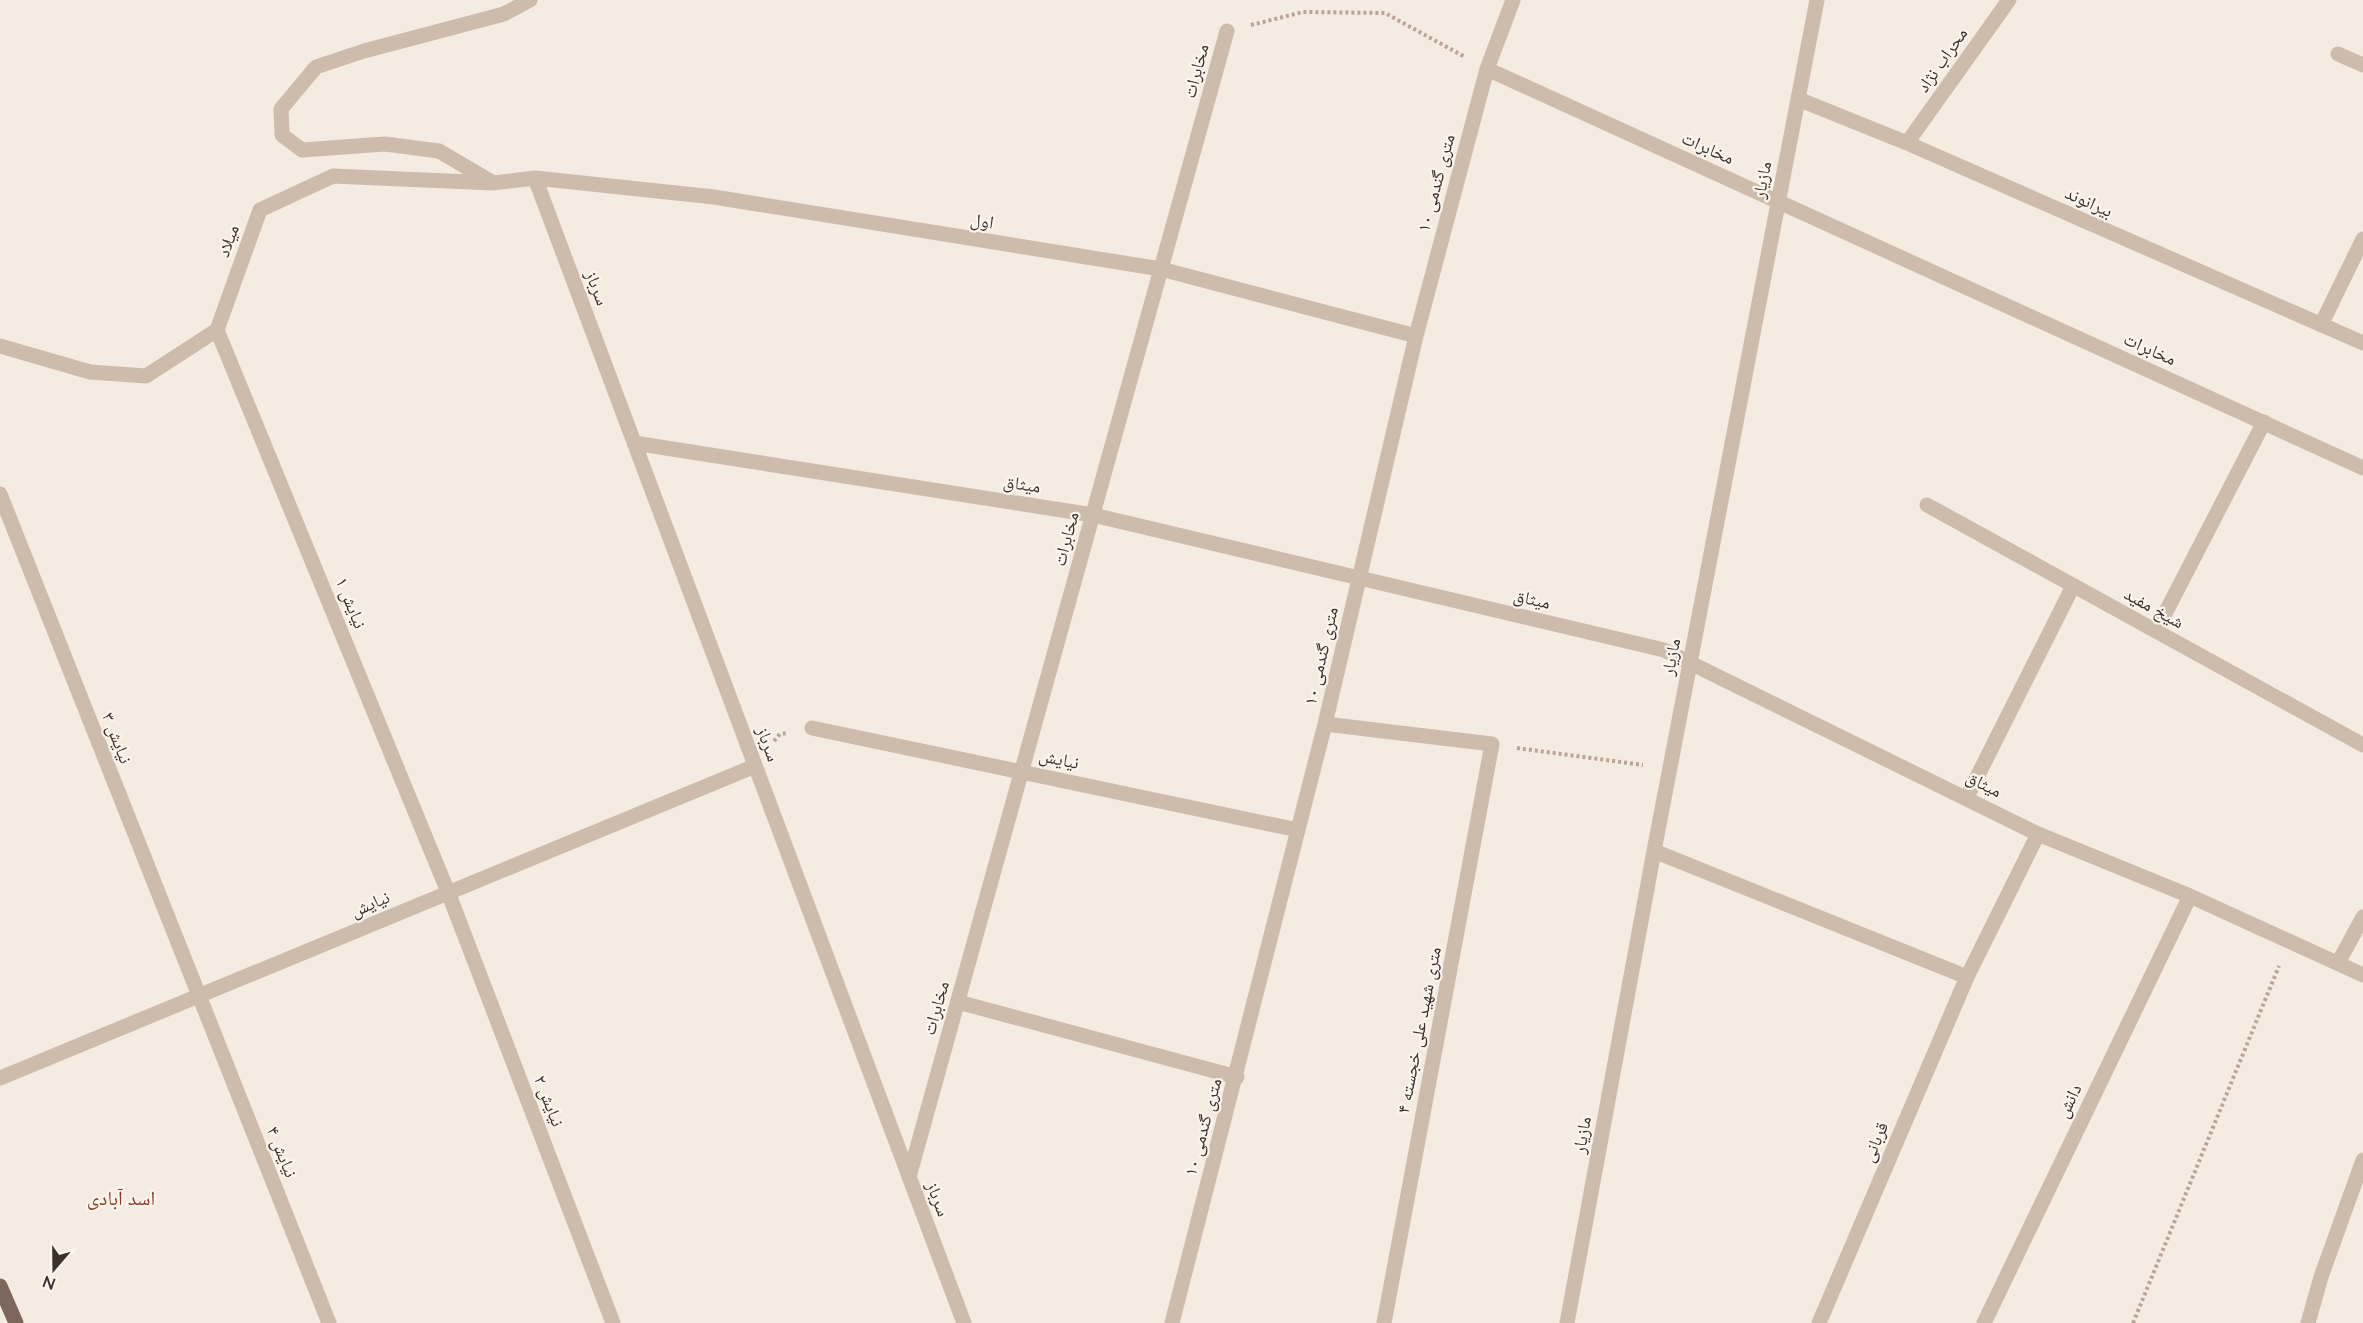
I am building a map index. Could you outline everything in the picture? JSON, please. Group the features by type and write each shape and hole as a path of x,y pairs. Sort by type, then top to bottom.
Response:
{"main road":[{"path":"0,1286 16,1323"}],"street":[{"path":"493,183 439,152 385,144 302,150 282,135 281,109 316,67 364,51 504,14 530,0"},
{"name":"۱۰ متری گندمی","path":"1173,1323 1325,724 1416,336 1487,69 1514,0"},
{"name":"مازیار","path":"1567,1323 1654,851 1817,0"},
{"name":"محراب نژاد","path":"1907,143 2009,0"},
{"name":"مخابرات","path":"909,1177 1227,31"},
{"path":"2338,54 2363,65"},
{"name":"مخابرات","path":"1487,69 2363,468"},
{"name":"بیرانوند","path":"1798,99 1907,143 2363,343"},
{"name":"میلاد","path":"217,330 260,210 333,176 493,183 535,178"},
{"name":"اول","path":"535,178 714,197 1161,269 1416,336"},
{"name":"سرباز","path":"535,178 964,1323"},
{"path":"2321,325 2363,239"},
{"path":"0,346 90,372 146,376 217,330"},
{"name":"نیایش ۱","path":"217,330 448,892"},
{"path":"2156,631 2264,422"},
{"name":"میثاق","path":"634,442 1093,515 1664,650 1967,797 2038,834 2190,896 2363,975"},
{"name":"نیایش ۳","path":"0,494 198,996"},
{"name":"شیخ مفید","path":"1927,505 2363,745"},
{"path":"1967,797 2073,586"},
{"path":"1325,724 1492,744"},
{"name":"نیایش","path":"812,728 1298,830"},
{"name":"۴ متری شهید علی خجسته","path":"1384,1323 1492,744"},
{"name":"نیایش","path":"0,1078 755,766"},
{"name":"قربانی","path":"1819,1323 1967,977 2038,834"},
{"path":"1654,851 1967,977"},
{"name":"نیایش ۲","path":"448,892 613,1323"},
{"name":"دانش","path":"1984,1323 2190,896"},
{"path":"2338,963 2363,917"},
{"name":"نیایش ۴","path":"198,996 329,1323"},
{"path":"958,1002 1237,1077"},
{"path":"2308,1323 2321,1277 2363,1160"}],"path":[{"name":"مخابرات","path":"1227,31 1303,12 1385,13 1487,69"},
{"path":"755,766 780,734 812,728"},
{"path":"1492,744 1670,768"},
{"path":"2133,1323 2290,941"}],"district":[{"name":"اسد آبادی","path":"121,1198"}]}
